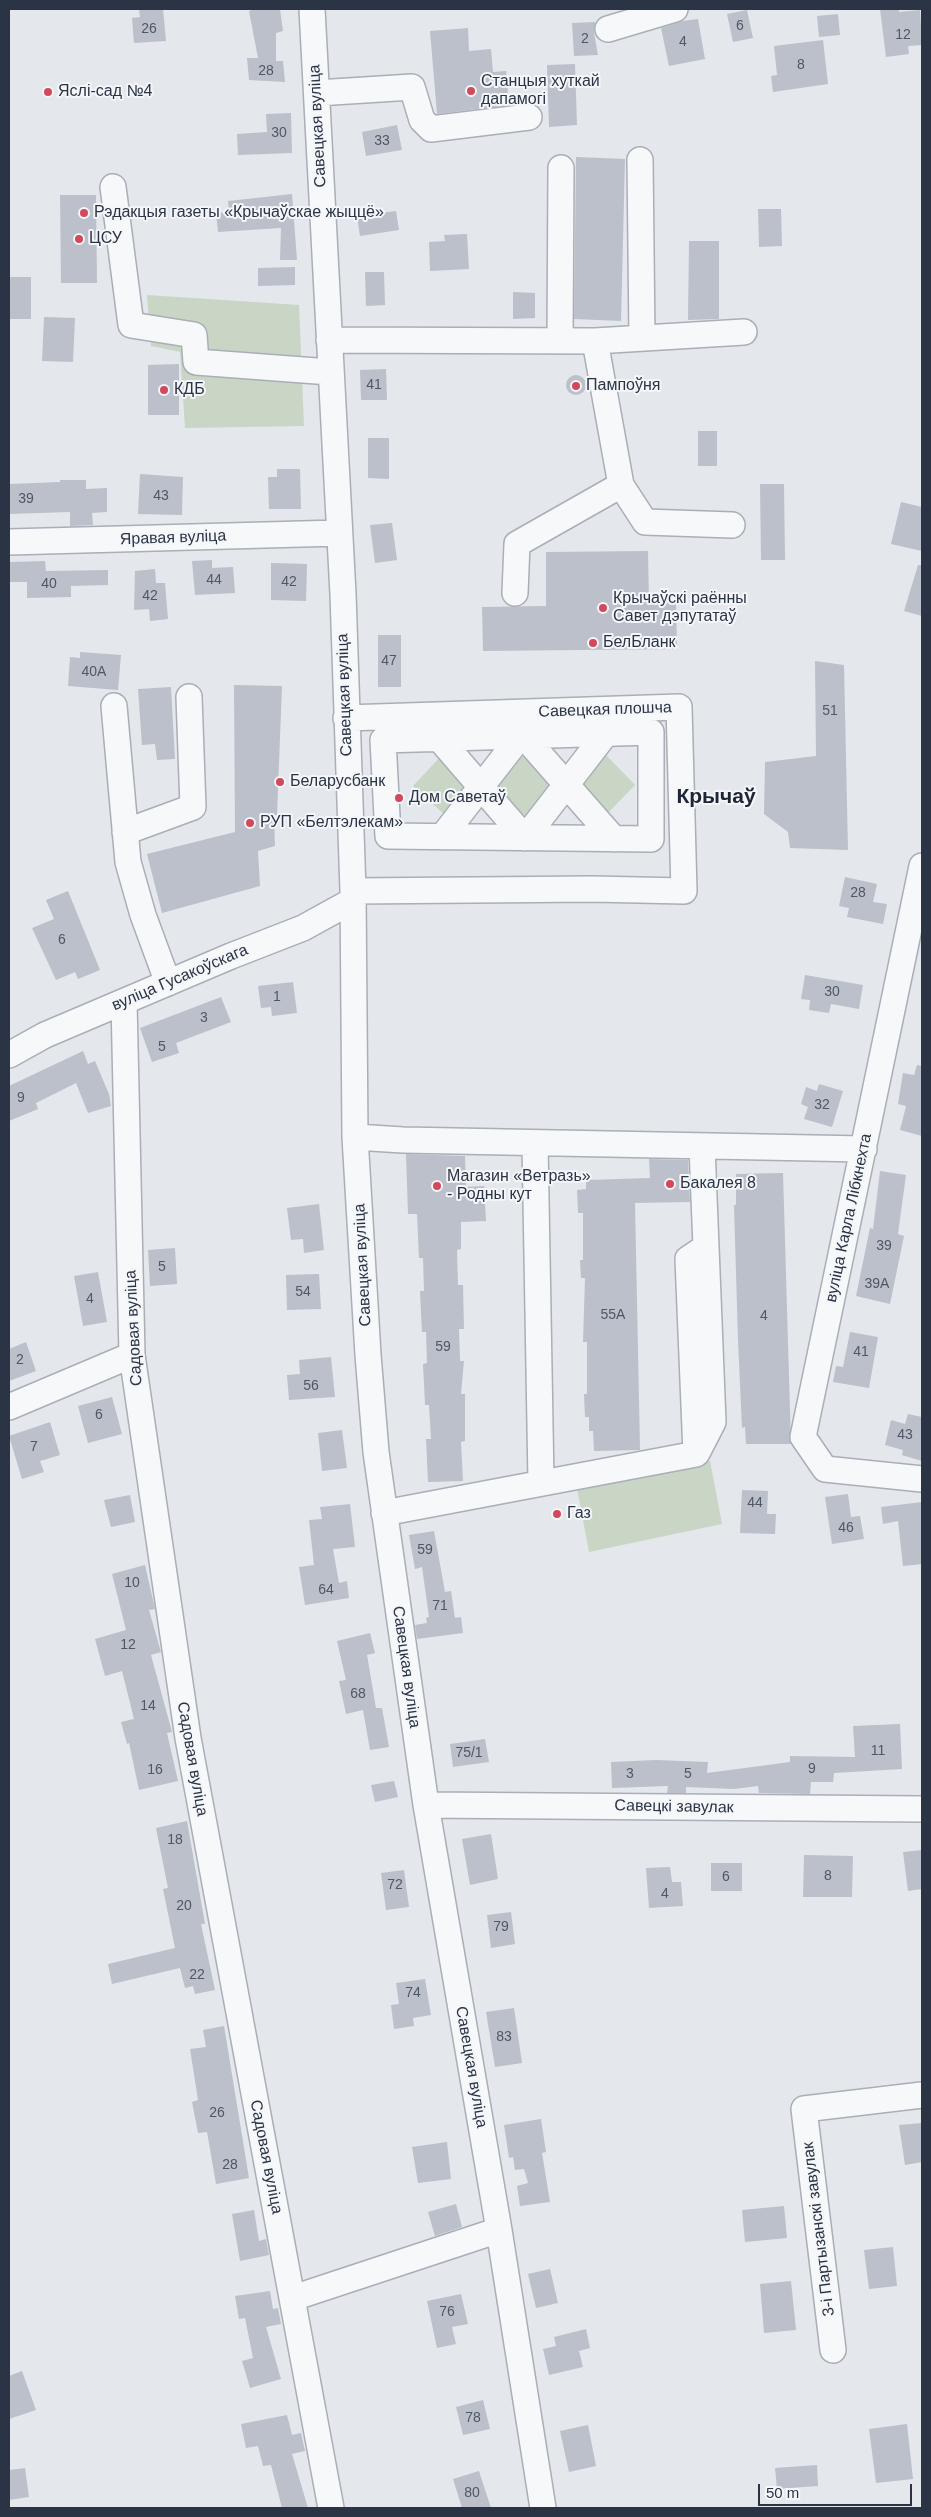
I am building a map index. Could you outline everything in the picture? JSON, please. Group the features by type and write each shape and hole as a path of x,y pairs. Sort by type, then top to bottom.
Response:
{"street":[{"name":"Савецкая вуліца","path":"312,9 342,594 352,896 355,1137 368,1355 384,1513 426,1805 499,2230 543,2508"},
{"path":"608,29 675,9"},
{"path":"316,92 412,87 422,120 431,129 529,117"},
{"path":"640,160 642,338"},
{"path":"560,341 562,168"},
{"path":"113,187 131,325 194,335 196,362 330,372"},
{"path":"329,340 595,341 744,332"},
{"path":"595,341 621,485 646,522 732,525"},
{"path":"515,593 516,544 621,485"},
{"name":"Яравая вуліца","path":"9,542 338,533"},
{"path":"125,832 193,807 189,698"},
{"path":"114,706 128,862 143,915 168,983"},
{"name":"Савецкая плошча","path":"346,718 679,707 684,891 593,889 352,896"},
{"path":"525,838 607,732"},
{"path":"607,732 651,732 651,839 388,836 383,740 607,732"},
{"path":"522,734 614,839"},
{"path":"442,838 522,734"},
{"path":"438,737 525,838"},
{"name":"вуліца Карла Лібкнехта","path":"922,866 803,1436 825,1469 922,1479"},
{"name":"вуліца Гусакоўскага","path":"9,1055 44,1035 303,928 352,896"},
{"name":"Садовая вуліца","path":"124,1002 132,1355 188,1738 331,2508"},
{"path":"355,1137 403,1140 864,1149"},
{"path":"535,1143 541,1482"},
{"path":"384,1513 696,1454 688,1259 706,1247 702,1147"},
{"path":"9,1407 132,1355"},
{"name":"Савецкі завулак","path":"426,1805 922,1810"},
{"name":"3-і Партызанскі завулак","path":"833,2350 804,2109 922,2095"},
{"path":"293,2298 499,2230"}],"green space":[{"path":"147,295 299,305 304,426 185,428 180,352 151,346"},
{"path":"605,754 635,785 605,816 574,785"},
{"path":"442,755 474,784 445,815 413,786"},
{"path":"523,756 554,786 525,816 494,786"},
{"path":"710,1461 722,1524 589,1552 577,1488"}],"building":[{"path":"139,9 163,9 166,41 134,43 132,18 140,17"},
{"path":"255,9 280,9 283,31 276,33 276,61 283,61 285,82 249,80 247,58 258,58 249,11"},
{"path":"880,9 899,9 899,12 920,10 922,45 908,46 909,54 886,57"},
{"path":"747,10 753,38 733,42 727,14"},
{"path":"838,14 840,35 819,37 817,16"},
{"path":"698,19 705,59 669,66 661,28 683,21"},
{"path":"595,22 594,33 598,55 574,56 572,23"},
{"name":"Станцыя хуткай дапамогі","path":"468,28 469,51 491,49 493,72 506,71 509,105 437,114 430,31"},
{"path":"823,40 828,84 773,92 771,76 777,75 774,46"},
{"path":"575,64 577,125 549,127 547,65"},
{"path":"291,113 292,153 238,155 237,134 267,132 266,114"},
{"path":"397,125 402,150 366,156 362,132"},
{"path":"576,157 625,159 621,321 574,319"},
{"path":"292,194 297,260 280,260 281,228 218,232 216,213 229,212 228,201"},
{"name":"ЦСУ","path":"60,195 96,195 97,283 61,283"},
{"path":"758,209 781,209 782,246 759,247"},
{"path":"396,211 399,230 360,236 357,216"},
{"path":"467,234 469,269 430,271 429,242 445,241 444,235"},
{"path":"689,241 719,241 719,319 688,320"},
{"path":"295,267 295,285 258,286 258,268"},
{"path":"365,272 384,272 385,305 366,306"},
{"path":"9,277 31,277 31,319 9,319"},
{"path":"513,292 535,293 535,318 513,319"},
{"path":"44,317 75,318 73,362 42,361"},
{"name":"КДБ","path":"179,364 179,415 148,415 148,365"},
{"path":"386,369 387,400 361,400 360,370"},
{"name":"Пампоўня","path":"576,375 583,378 586,385 583,392 576,395 569,392 566,385 569,378"},
{"path":"698,431 717,431 717,466 698,466"},
{"path":"368,438 389,438 389,479 368,478"},
{"path":"277,469 300,469 301,509 269,509 268,477 277,477"},
{"path":"140,474 183,477 182,515 138,514"},
{"path":"60,480 86,480 86,489 107,488 107,512 92,513 93,525 70,526 70,512 9,514 9,484 60,482"},
{"path":"760,484 784,484 785,560 761,560"},
{"path":"901,502 922,507 922,551 891,544"},
{"path":"392,523 397,560 375,563 370,525"},
{"path":"648,551 649,603 676,602 677,649 483,651 482,607 546,606 546,552"},
{"path":"212,560 212,568 233,567 235,593 195,595 192,561"},
{"path":"45,561 46,571 108,570 108,585 71,586 71,597 27,598 27,582 9,582 9,562"},
{"path":"271,563 307,564 306,601 271,600"},
{"path":"918,565 922,565 922,616 904,611"},
{"path":"155,569 156,583 165,583 168,619 150,621 149,609 134,610 135,571"},
{"path":"378,635 401,635 401,687 378,687"},
{"path":"80,652 121,655 118,690 68,686 70,657 80,658"},
{"path":"815,661 844,665 848,850 790,848 788,832 764,814 765,762 816,756"},
{"name":"РУП «Белтэлекам»","path":"234,685 282,686 277,815 274,815 275,846 258,851 260,886 162,913 147,854 235,832"},
{"path":"171,687 175,759 157,760 155,744 142,745 138,689"},
{"path":"845,877 877,884 873,902 887,904 883,924 847,917 849,908 839,906"},
{"path":"68,891 100,970 78,979 75,972 56,980 32,928 54,919 46,900"},
{"path":"805,975 863,985 859,1009 831,1004 829,1013 809,1010 810,1000 801,999"},
{"path":"293,982 297,1013 272,1016 271,1007 261,1008 258,986"},
{"path":"221,997 231,1022 176,1043 179,1053 152,1062 140,1028"},
{"path":"83,1051 88,1064 95,1061 109,1094 111,1106 88,1113 76,1083 36,1103 38,1109 9,1121 9,1086"},
{"path":"917,1065 922,1066 922,1136 900,1130 906,1106 898,1104 903,1073 914,1075"},
{"path":"819,1084 843,1091 832,1127 804,1119 808,1107 801,1104 806,1087 817,1091"},
{"path":"406,1154 465,1156 466,1187 484,1186 486,1221 461,1222 461,1249 457,1250 458,1285 463,1285 464,1329 459,1329 460,1361 464,1361 461,1394 465,1394 465,1441 461,1442 463,1481 428,1482 426,1439 431,1439 429,1405 425,1405 423,1364 427,1363 426,1332 422,1332 420,1291 424,1291 423,1258 419,1258 417,1214 408,1214"},
{"path":"649,1159 688,1160 690,1202 635,1203 640,1450 594,1451 593,1431 589,1431 589,1417 585,1417 584,1394 587,1394 587,1342 583,1342 585,1278 581,1278 580,1260 583,1260 583,1213 578,1213 577,1190 586,1189 586,1180 650,1178"},
{"path":"880,1171 906,1175 898,1234 904,1236 890,1304 856,1296 870,1228 873,1229"},
{"path":"783,1173 791,1444 746,1444 745,1427 742,1428 738,1340 734,1205 736,1205 736,1174"},
{"path":"319,1204 324,1250 304,1253 303,1239 291,1240 287,1208"},
{"path":"175,1248 177,1284 150,1286 148,1250"},
{"path":"98,1272 107,1322 83,1326 74,1276"},
{"path":"319,1274 321,1309 287,1310 286,1275"},
{"path":"850,1332 878,1337 869,1388 833,1382 836,1366 843,1367"},
{"path":"26,1342 36,1371 9,1381 9,1349"},
{"path":"331,1357 335,1397 289,1400 287,1375 300,1374 299,1360"},
{"path":"112,1397 122,1434 88,1443 78,1406"},
{"path":"908,1414 922,1417 922,1461 902,1455 903,1450 885,1445 891,1420 905,1424"},
{"path":"50,1422 60,1455 40,1461 44,1472 22,1479 9,1436"},
{"path":"342,1430 347,1468 322,1471 318,1433"},
{"path":"742,1490 768,1491 767,1514 776,1514 775,1534 740,1533"},
{"path":"848,1494 851,1517 860,1516 864,1539 832,1544 825,1497"},
{"path":"130,1495 135,1522 111,1527 104,1500"},
{"path":"922,1502 922,1564 903,1566 898,1521 883,1524 881,1507"},
{"path":"350,1504 355,1547 333,1549 339,1583 347,1581 349,1598 305,1605 299,1567 314,1565 309,1520 322,1519 320,1507"},
{"path":"434,1531 445,1592 451,1591 455,1618 461,1617 463,1633 417,1639 415,1625 427,1623 426,1618 429,1617 422,1567 415,1569 409,1535"},
{"path":"145,1565 155,1609 149,1610 161,1652 151,1655 172,1732 167,1733 178,1781 139,1790 129,1743 127,1744 121,1722 134,1719 122,1671 105,1676 95,1639 126,1630 112,1574"},
{"path":"370,1633 375,1653 367,1655 376,1708 382,1708 389,1747 370,1750 363,1710 346,1714 339,1681 346,1680 337,1641"},
{"path":"900,1724 902,1769 834,1773 833,1782 811,1782 810,1794 759,1793 758,1786 734,1789 686,1787 686,1793 667,1793 668,1786 612,1788 611,1762 656,1760 708,1762 707,1773 790,1762 790,1756 855,1757 853,1726"},
{"path":"485,1739 489,1762 453,1767 450,1744"},
{"path":"394,1781 398,1797 375,1802 371,1785"},
{"path":"187,1821 205,1924 201,1924 215,1990 195,1994 193,1986 185,1988 180,1968 112,1984 108,1964 175,1948 163,1889 168,1888 156,1828"},
{"path":"491,1834 498,1879 470,1885 462,1839"},
{"path":"922,1850 922,1889 908,1891 903,1852"},
{"path":"804,1855 853,1856 852,1897 803,1897"},
{"path":"711,1863 742,1863 742,1891 711,1891"},
{"path":"670,1867 672,1882 681,1882 683,1906 649,1908 646,1868"},
{"path":"404,1870 409,1907 386,1910 381,1873"},
{"path":"511,1912 515,1944 491,1948 487,1915"},
{"path":"425,1979 431,2015 413,2018 414,2026 394,2029 391,2005 399,2004 396,1983"},
{"path":"514,2008 522,2063 495,2067 486,2012"},
{"path":"224,2026 249,2178 216,2184 207,2132 198,2133 192,2102 198,2100 190,2049 206,2047 203,2030"},
{"path":"541,2119 546,2152 542,2153 550,2202 520,2206 517,2186 528,2183 524,2169 515,2170 513,2157 509,2158 504,2125"},
{"path":"922,2123 922,2162 905,2165 899,2125"},
{"path":"447,2142 451,2179 418,2183 412,2147"},
{"path":"456,2204 462,2227 435,2236 428,2212"},
{"path":"784,2206 787,2238 745,2242 742,2210"},
{"path":"254,2210 259,2241 266,2239 269,2255 240,2261 232,2214"},
{"path":"893,2247 897,2286 869,2289 864,2250"},
{"path":"550,2269 558,2303 536,2308 528,2274"},
{"path":"791,2281 796,2330 764,2333 760,2284"},
{"path":"270,2291 273,2309 278,2308 281,2324 266,2327 281,2379 250,2388 242,2361 253,2358 245,2318 239,2319 235,2296"},
{"path":"461,2294 468,2324 452,2327 456,2344 437,2348 427,2301"},
{"path":"586,2329 590,2348 579,2351 583,2367 549,2375 543,2349 556,2346 554,2337"},
{"path":"22,2371 36,2410 9,2419 9,2376"},
{"path":"483,2400 490,2429 463,2435 456,2407"},
{"path":"287,2415 292,2435 301,2433 305,2451 292,2454 308,2508 282,2508 271,2465 263,2466 258,2446 246,2448 241,2424"},
{"path":"907,2424 913,2479 876,2483 869,2429"},
{"path":"588,2425 596,2466 569,2472 560,2431"},
{"path":"817,2465 818,2486 777,2489 775,2468"},
{"path":"25,2468 29,2497 9,2500 9,2470"},
{"path":"479,2471 491,2508 462,2508 453,2479"}],"place":[{"name":"Станцыя хуткай дапамогі","path":"471,91"},
{"name":"Яслі-сад №4","path":"48,92"},
{"name":"Рэдакцыя газеты «Крычаўскае жыццё»","path":"84,213"},
{"name":"ЦСУ","path":"79,239"},
{"name":"Пампоўня","path":"576,386"},
{"name":"КДБ","path":"164,390"},
{"name":"Крычаўскі раённы Савет дэпутатаў","path":"603,608"},
{"name":"БелБланк","path":"593,643"},
{"name":"Беларусбанк","path":"280,782"},
{"name":"Дом Саветаў","path":"399,798"},
{"name":"РУП «Белтэлекам»","path":"250,823"},
{"name":"Бакалея 8","path":"670,1184"},
{"name":"Магазин «Ветразь» - Родны кут","path":"437,1186"},
{"name":"Газ","path":"557,1514"}],"district":[{"name":"Крычаў","path":"716,797"}]}
